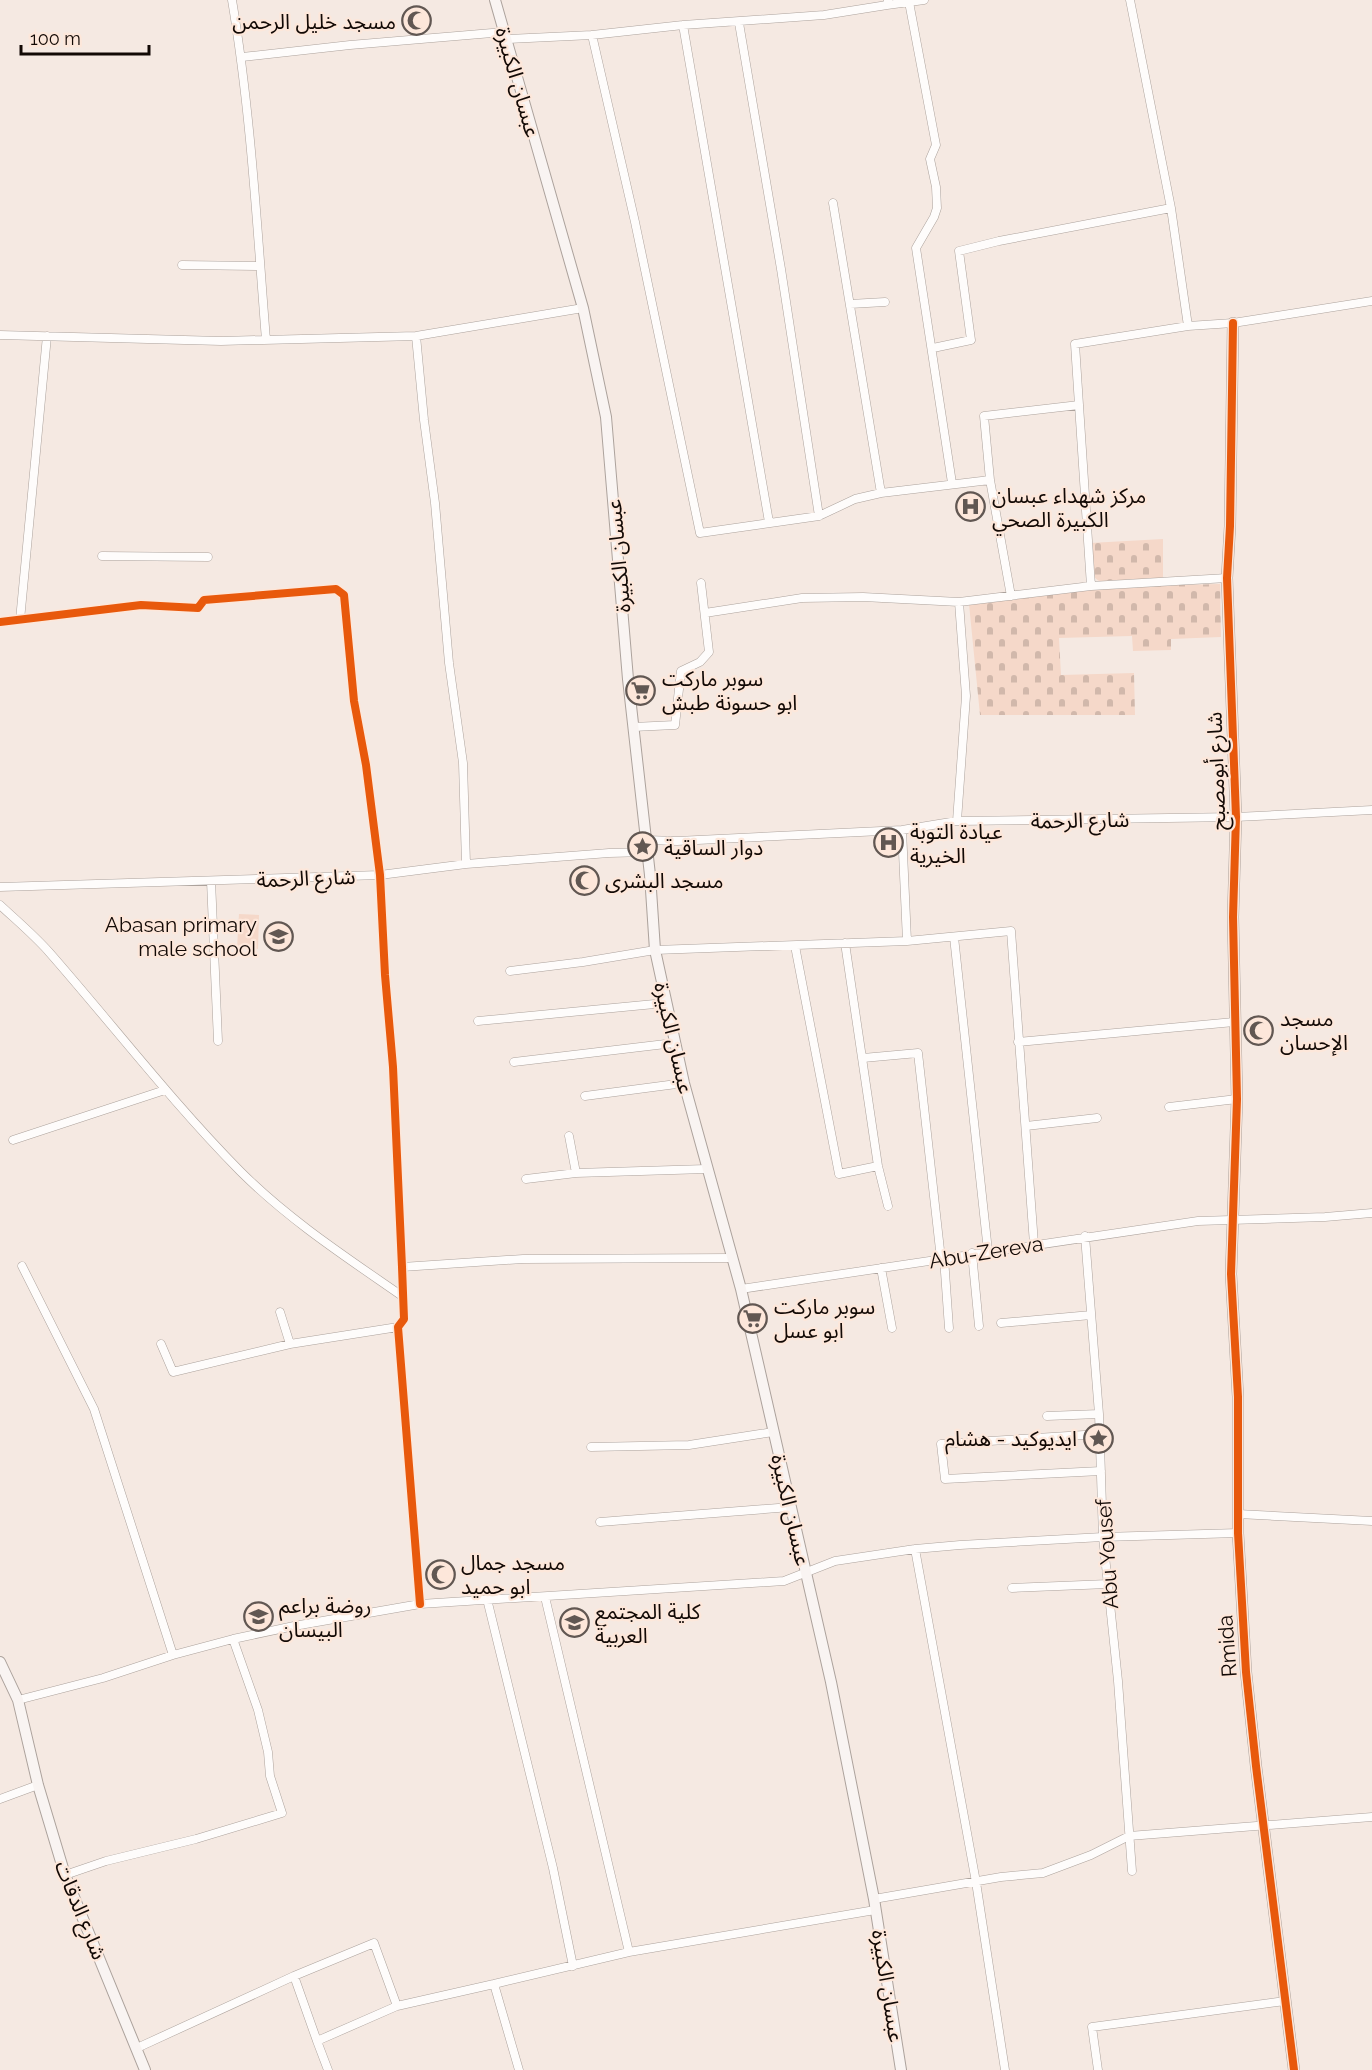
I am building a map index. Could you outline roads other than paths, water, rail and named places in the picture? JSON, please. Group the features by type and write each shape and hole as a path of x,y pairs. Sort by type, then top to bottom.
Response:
{"street":[{"path":"232,0 242,57 266,340"},
{"name":"عبسان الكبيرة","path":"495,0 584,308 606,417 655,950 684,1083 741,1289 831,1682 875,1904 902,2070"},
{"path":"242,57 350,45 505,36 592,35 683,25 739,23 824,15 887,3 924,0"},
{"path":"1130,0 1171,208 1188,326"},
{"path":"909,2 936,145 930,159 936,187 937,208 916,248 952,483"},
{"path":"739,23 782,269 819,516"},
{"path":"683,25 770,522"},
{"path":"592,35 638,233 700,533 819,516 855,499 881,493 990,480"},
{"path":"833,202 881,493"},
{"path":"933,348 971,340 959,251 999,241 1171,208"},
{"path":"182,266 260,266"},
{"path":"1091,586 1075,344 1188,326 1233,323 1372,301"},
{"path":"850,304 885,302"},
{"path":"0,335 266,340 416,336 584,308"},
{"name":"شارع أبومصبح","path":"1233,323 1227,578 1236,817 1233,917 1237,1099 1233,1218"},
{"path":"20,620 47,336"},
{"path":"416,336 435,503 449,663 462,763 466,864"},
{"path":"1011,596 990,480 984,416 1079,405"},
{"path":"102,556 208,557"},
{"path":"705,613 802,598 863,597 959,602 1091,586 1227,578"},
{"path":"633,727 675,725 681,671 700,662 709,652 701,583"},
{"path":"0,622 141,606 198,609 204,600 314,590 336,589 344,595 354,701 366,765 380,875 385,975 393,1066 402,1267 404,1318 398,1327 420,1604"},
{"path":"957,821 966,696 959,602"},
{"name":"شارع الرحمة","path":"646,840 678,841 903,830 957,821 1236,817 1372,810"},
{"path":"903,830 906,941"},
{"name":"شارع الرحمة","path":"0,887 380,875 466,864 647,852"},
{"path":"211,881 218,1041"},
{"path":"0,904 48,951 165,1089 241,1172 282,1210 318,1238 402,1296"},
{"path":"510,971 655,950 906,941 1011,931 1034,1244"},
{"path":"954,937 988,1251"},
{"path":"845,943 878,1166 888,1206"},
{"path":"795,946 839,1173 878,1166"},
{"path":"478,1022 666,1003"},
{"path":"1018,1042 1234,1022"},
{"path":"514,1062 674,1043"},
{"path":"863,1058 918,1053 949,1329"},
{"path":"585,1096 684,1083"},
{"path":"13,1140 165,1089"},
{"path":"1169,1107 1237,1099"},
{"path":"1026,1126 1097,1118"},
{"path":"569,1136 576,1173"},
{"path":"526,1179 576,1173 706,1169"},
{"name":"Abu-Zereva","path":"741,1289 1198,1221 1233,1218 1325,1217 1372,1213"},
{"name":"Rmida","path":"1233,1218 1232,1274 1239,1397 1238,1533 1246,1672 1294,2070"},
{"name":"Abu Yousef","path":"1085,1236 1099,1414 1103,1537 1132,1871"},
{"path":"972,1253 979,1326"},
{"path":"402,1267 523,1259 733,1258"},
{"path":"22,1266 94,1408 173,1655"},
{"path":"881,1268 892,1328"},
{"path":"280,1312 290,1344"},
{"path":"1002,1323 1091,1315"},
{"path":"161,1344 173,1372 290,1344 398,1327"},
{"path":"1047,1416 1099,1414"},
{"path":"591,1447 689,1445 773,1432"},
{"path":"1100,1434 941,1444 945,1479 1101,1471"},
{"path":"600,1522 791,1507"},
{"path":"1238,1514 1372,1521"},
{"path":"18,1700 103,1678 173,1655 233,1639 420,1604 784,1581 835,1561 960,1545 1103,1537 1238,1533"},
{"path":"915,1549 976,1882 1005,2070"},
{"path":"1012,1588 1108,1584"},
{"path":"545,1597 629,1952"},
{"path":"487,1599 553,1868 573,1966"},
{"path":"65,1875 105,1861 196,1839 282,1813 270,1776 268,1752 258,1710 233,1639"},
{"name":"شارع الدقات","path":"0,1662 18,1700 38,1785 65,1875 145,2070"},
{"path":"0,1798 38,1785"},
{"path":"317,2041 397,2006 629,1952 976,1882 1043,1873 1090,1855 1129,1836 1372,1817"},
{"path":"137,2048 294,1976 374,1943 397,2006"},
{"path":"294,1976 328,2070"},
{"path":"494,1984 519,2070"},
{"path":"1098,2070 1092,2027 1285,2001"}],"place":[{"name":"مسجد خليل الرحمن","path":"417,21"},
{"name":"مركز شهداء عبسان الكبيرة الصحي","path":"971,507"},
{"name":"سوبر ماركت ابو حسونة طبش","path":"641,690"},
{"name":"عيادة التوبة الخيرية","path":"889,843"},
{"name":"دوار الساقية","path":"643,847"},
{"name":"مسجد البشرى","path":"584,880"},
{"name":"Abasan primary male school","path":"278,936"},
{"name":"مسجد الإحسان","path":"1259,1030"},
{"name":"سوبر ماركت ابو عسل","path":"753,1318"},
{"name":"ايديوكيد - هشام","path":"1098,1438"},
{"name":"مسجد جمال ابو حميد","path":"440,1574"},
{"name":"روضة براعم البيسان","path":"258,1617"},
{"name":"كلية المجتمع العربية","path":"574,1623"}]}
